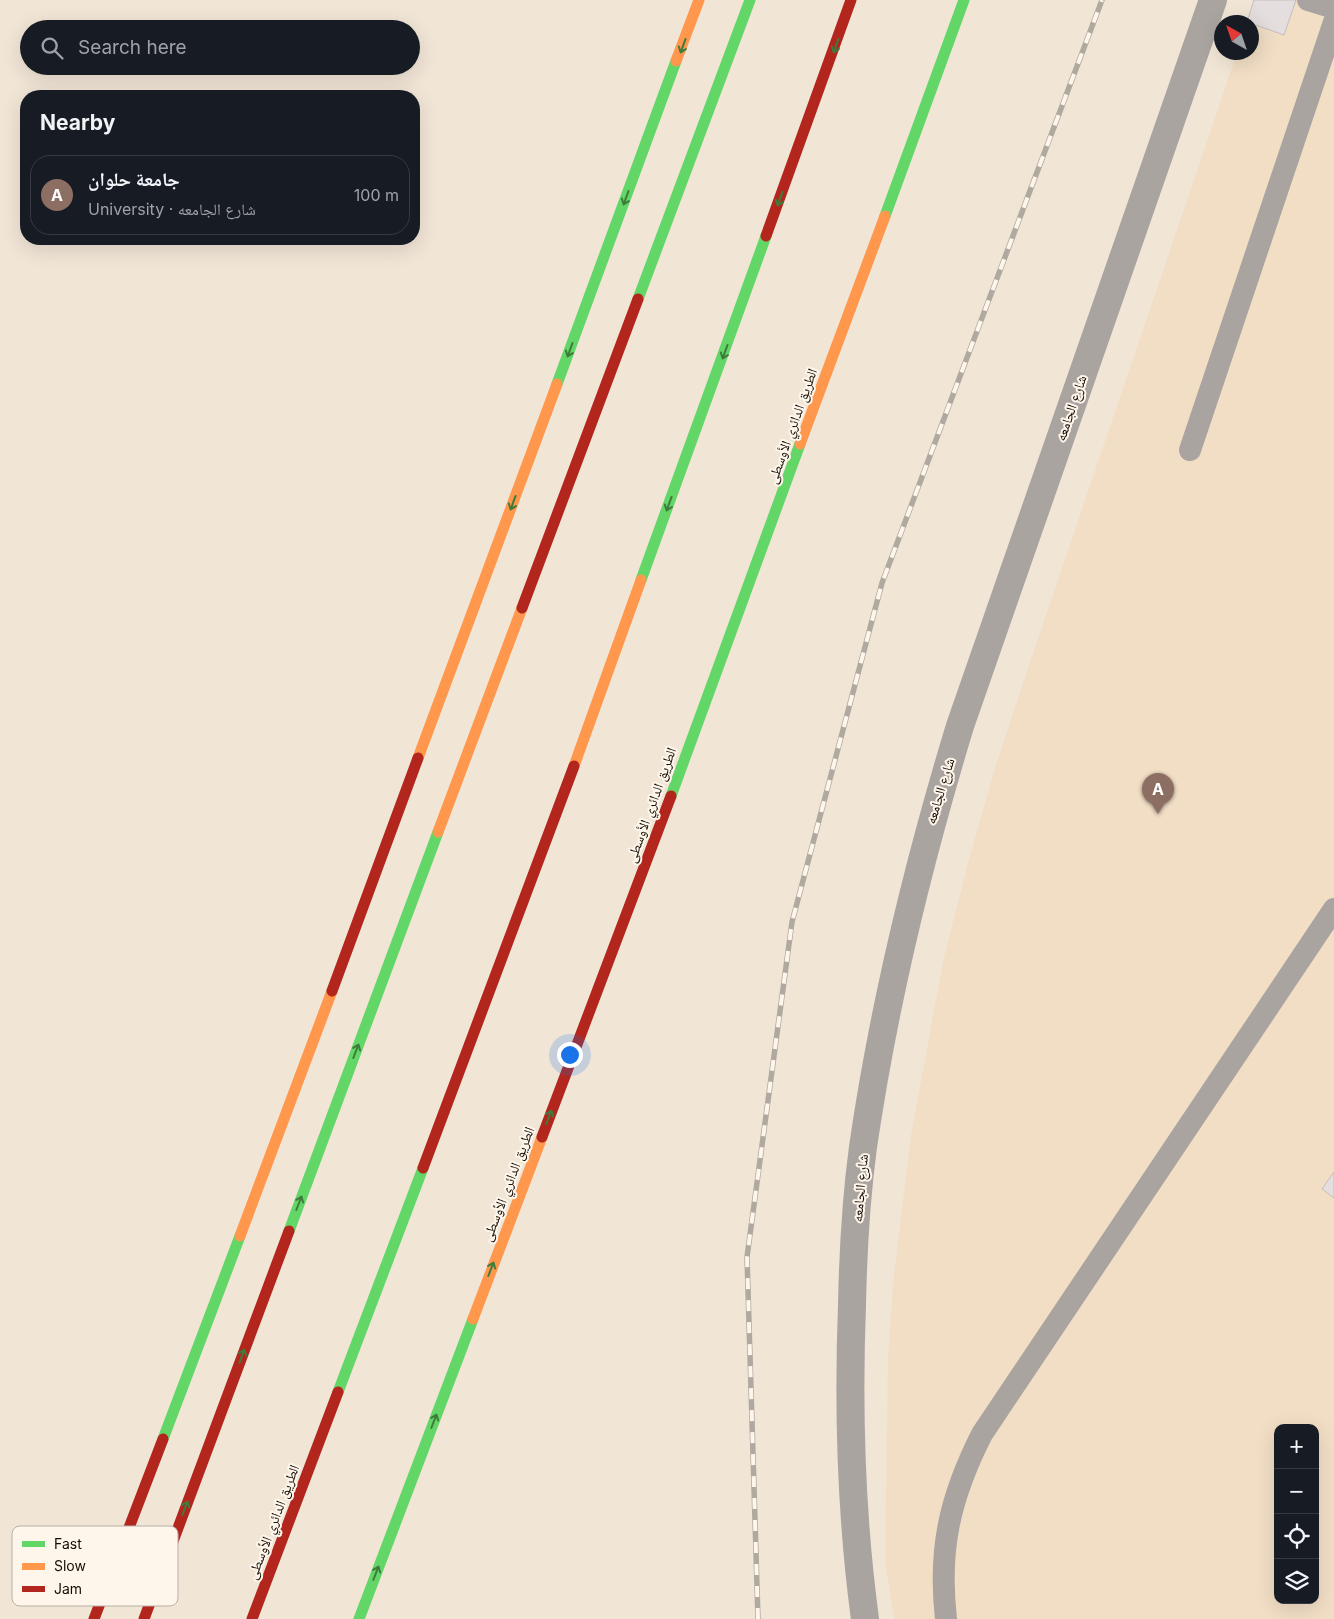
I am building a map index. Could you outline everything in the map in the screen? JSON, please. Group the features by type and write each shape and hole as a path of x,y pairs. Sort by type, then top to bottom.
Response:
{"main road":[{"path":"129,1526 264,1172 700,0"},
{"path":"178,1528 750,0"},
{"name":"الطريق الدائري الأوسطى","path":"252,1619 562,799 852,0"},
{"name":"الطريق الدائري الأوسطى","path":"359,1619 657,833 964,0"},
{"path":"94,1619 99,1606"},
{"path":"144,1619 149,1606"}],"street":[{"name":"شارع الجامعه","path":"865,1619 852,1476 849,1367 853,1258 863,1149 880,1042 902,935 928,829 960,726 1213,0"}],"lane":[{"path":"1308,0 1334,8"},
{"path":"1190,450 1334,22"},
{"path":"946,1619 942,1587 944,1547 951,1507 964,1470 982,1434 1334,909"}],"shaded area":[{"path":"1254,0 1334,0 1334,1619 894,1619 885,1561 888,1358 893,1284 911,1135 943,962 968,863 996,765 1235,60 1259,60 1259,15 1249,15"}],"building":[{"path":"1254,0 1296,0 1284,35 1259,26 1259,15 1249,15"},
{"path":"1334,1172 1334,1198 1322,1189"}],"railway":[{"path":"758,1619 747,1257 792,922 882,583 1102,0"}],"traffic: fast":[{"path":"638,299 750,0"},
{"path":"885,216 964,0"},
{"path":"557,384 676,61"},
{"path":"641,580 766,236"},
{"path":"671,796 800,444"},
{"path":"289,1231 438,832"},
{"path":"338,1392 423,1168"},
{"path":"163,1439 240,1236"},
{"path":"359,1619 473,1319"}],"traffic: slow":[{"path":"676,61 699,0"},
{"path":"800,444 885,216"},
{"path":"418,758 557,384"},
{"path":"574,766 641,580"},
{"path":"438,832 522,608"},
{"path":"240,1236 332,991"},
{"path":"473,1319 542,1137"}],"traffic: jam":[{"path":"766,236 851,0"},
{"path":"522,608 638,299"},
{"path":"332,991 418,758"},
{"path":"423,1168 574,766"},
{"path":"542,1137 671,796"},
{"path":"178,1528 289,1231"},
{"path":"252,1619 338,1392"},
{"path":"130,1526 163,1439"},
{"path":"94,1619 99,1606"},
{"path":"144,1619 149,1606"}],"place":[{"name":"جامعة حلوان","path":"1158,814"}]}
